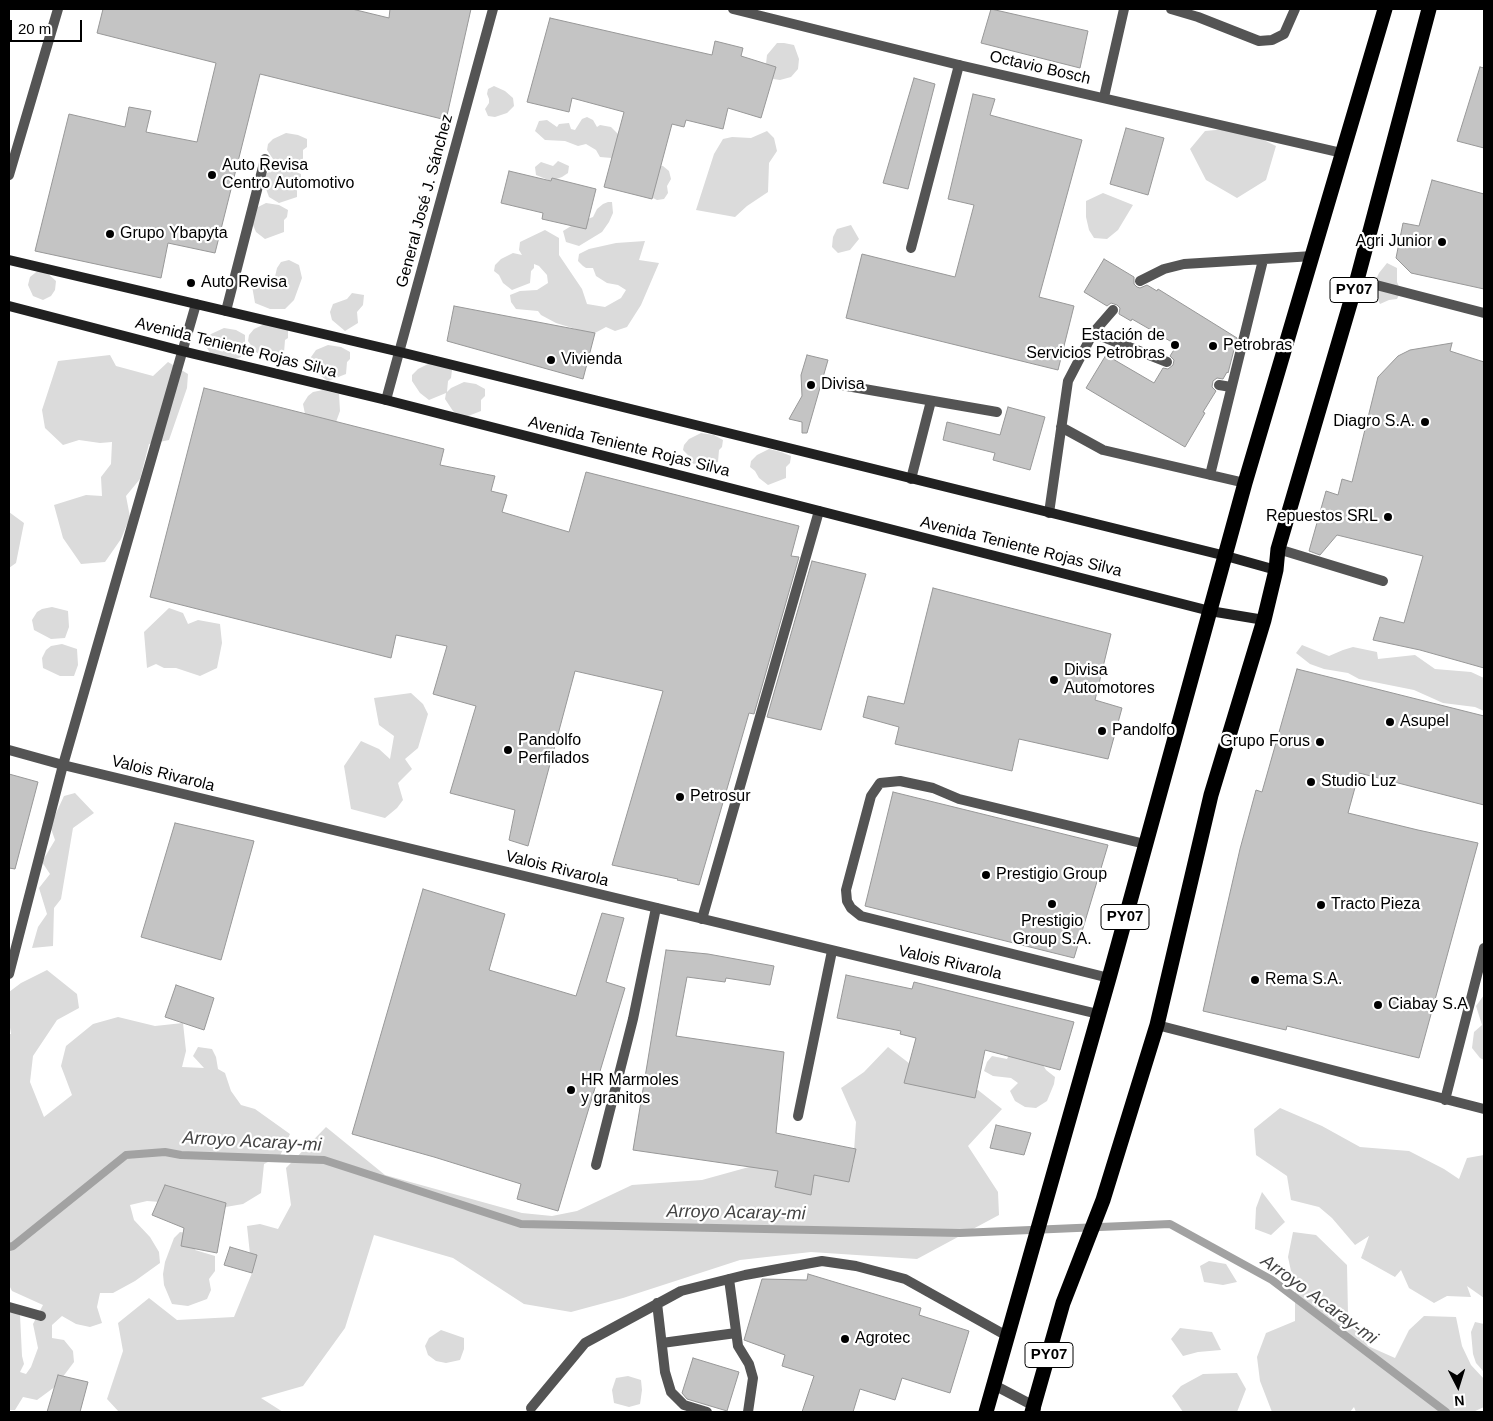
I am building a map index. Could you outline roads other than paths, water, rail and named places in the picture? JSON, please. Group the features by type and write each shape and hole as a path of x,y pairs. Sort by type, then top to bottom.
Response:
{"highway":[{"name":"PY07","path":"986,1412 1109,978 1245,482 1385,9"},
{"name":"PY07","path":"1035,1410 1064,1303 1103,1200 1157,1024 1211,795 1264,620 1276,570 1278,549 1357,280 1429,9"}],"street":[{"path":"9,175 58,9"},
{"name":"General José J. Sánchez","path":"386,400 493,9"},
{"name":"Octavio Bosch","path":"732,9 959,65 1342,153"},
{"path":"1104,97 1124,9"},
{"path":"1171,9 1198,17 1259,41 1272,40 1284,34 1295,9"},
{"path":"911,248 959,65"},
{"path":"226,311 265,159"},
{"path":"1140,280 1164,269 1184,264 1313,256"},
{"name":"Avenida Teniente Rojas Silva","path":"9,260 400,352 1226,556"},
{"path":"1210,475 1263,260"},
{"path":"1357,280 1484,313"},
{"path":"9,974 13,942 62,765 196,304"},
{"name":"Avenida Teniente Rojas Silva","path":"9,306 182,351 386,400 1210,611 1264,620"},
{"path":"1048,513 1068,381 1093,333 1113,310"},
{"path":"1093,333 1167,362"},
{"path":"841,385 997,412"},
{"path":"1220,385 1231,388"},
{"path":"911,479 931,401"},
{"path":"1061,427 1104,450 1245,482"},
{"path":"702,919 819,511"},
{"path":"1278,549 1383,581"},
{"path":"1226,556 1276,570"},
{"name":"Valois Rivarola","path":"9,750 62,765 1098,1014"},
{"path":"1109,978 861,916 846,901 846,890 871,796 880,784 900,781 933,788 959,799 1145,844"},
{"path":"596,1165 633,1019 656,908"},
{"path":"1445,1100 1484,948"},
{"path":"798,1116 832,950"},
{"path":"1157,1024 1484,1109"},
{"path":"531,1408 585,1343 681,1291 729,1279 822,1261 856,1266 905,1279 1007,1336"},
{"path":"729,1279 738,1346 749,1364 753,1378 748,1412"},
{"path":"657,1304 665,1372 671,1392 684,1405 707,1412"},
{"path":"9,1307 41,1316"},
{"path":"662,1343 736,1333"},
{"path":"994,1385 1035,1410"}],"waterway":[{"name":"Arroyo Acaray-mi","path":"9,1247 13,1246 126,1155 165,1152 181,1155 324,1160 521,1224 960,1233 1170,1224 1272,1280 1446,1412"}],"place":[{"name":"Auto Revisa Centro Automotivo","path":"212,175"},
{"name":"Grupo Ybapyta","path":"110,234"},
{"name":"Agri Junior","path":"1442,242"},
{"name":"Auto Revisa","path":"191,283"},
{"name":"Estación de Servicios Petrobras","path":"1175,345"},
{"name":"Petrobras","path":"1213,346"},
{"name":"Vivienda","path":"551,360"},
{"name":"Divisa","path":"811,385"},
{"name":"Diagro S.A.","path":"1425,422"},
{"name":"Repuestos SRL","path":"1388,517"},
{"name":"Divisa Automotores","path":"1054,680"},
{"name":"Asupel","path":"1390,722"},
{"name":"Pandolfo","path":"1102,731"},
{"name":"Grupo Forus","path":"1320,742"},
{"name":"Pandolfo Perfilados","path":"508,750"},
{"name":"Studio Luz","path":"1311,782"},
{"name":"Petrosur","path":"680,797"},
{"name":"Prestigio Group","path":"986,875"},
{"name":"Prestigio Group S.A.","path":"1052,904"},
{"name":"Tracto Pieza","path":"1321,905"},
{"name":"Rema S.A.","path":"1255,980"},
{"name":"Ciabay S.A","path":"1378,1005"},
{"name":"HR Marmoles y granitos","path":"571,1090"},
{"name":"Agrotec","path":"845,1339"}]}
